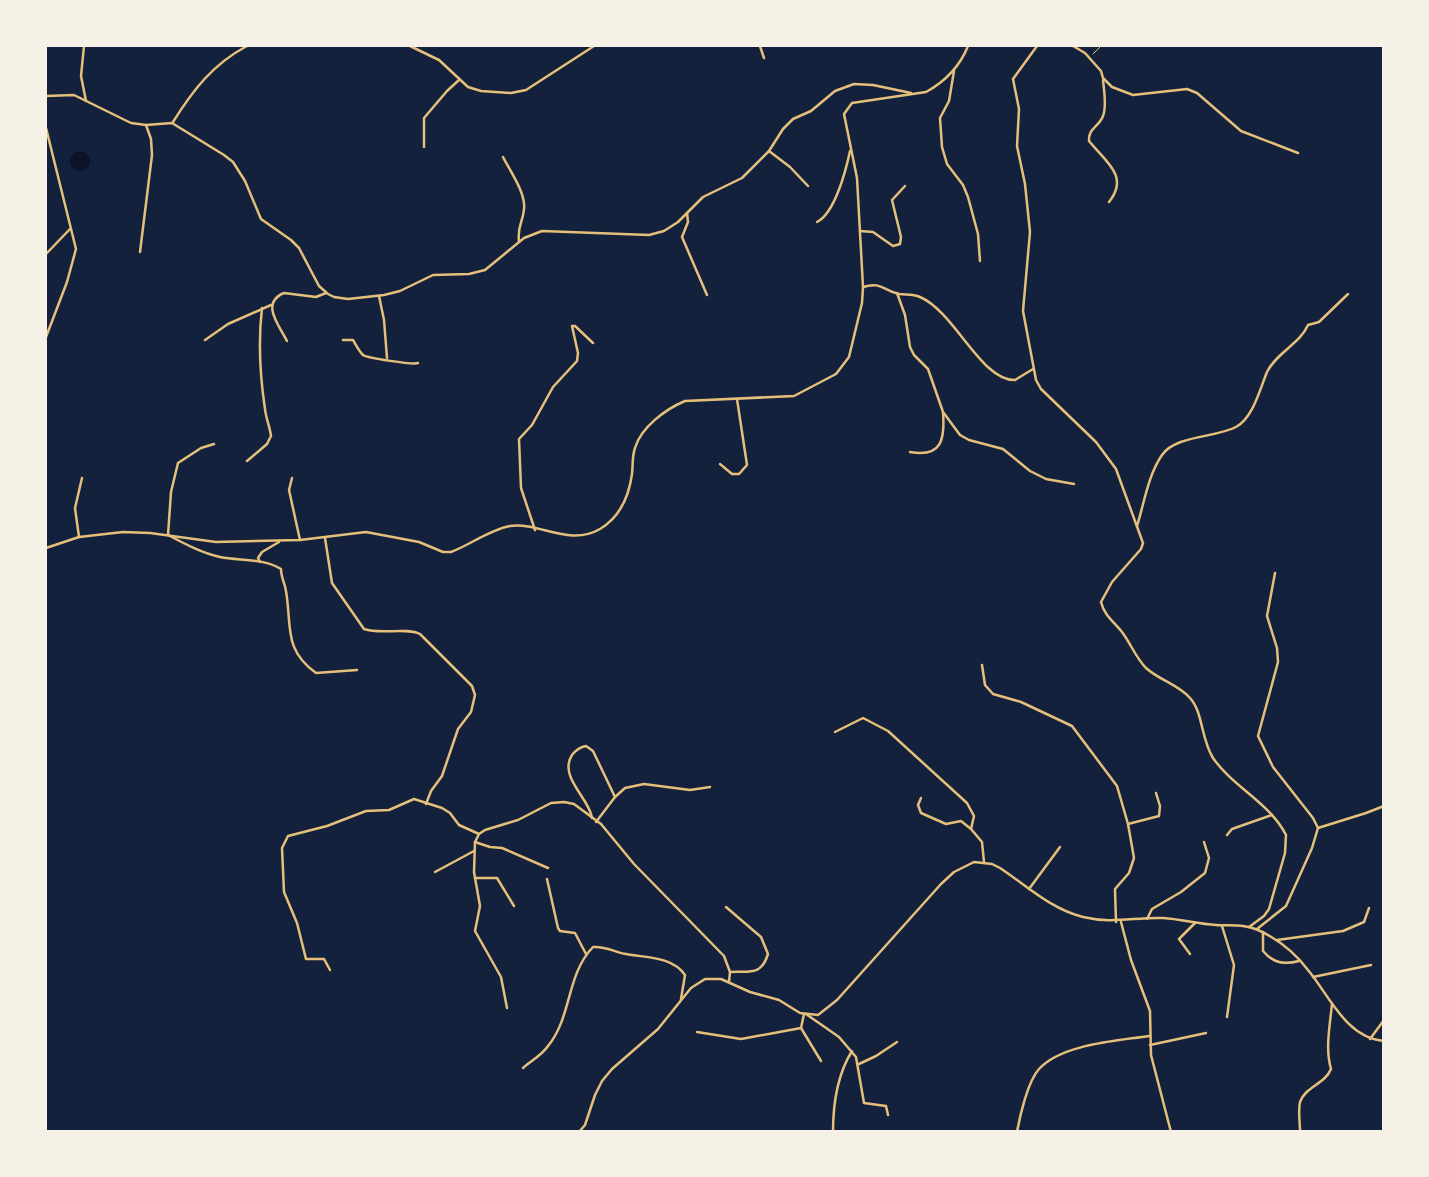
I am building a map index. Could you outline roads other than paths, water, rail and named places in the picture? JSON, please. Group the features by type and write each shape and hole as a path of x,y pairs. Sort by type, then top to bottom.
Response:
{"street":[{"path":"84,46 81,76 86,101"},
{"path":"172,123 214,67 247,46"},
{"path":"410,46 439,60 468,87 481,91 511,93 526,89 594,46"},
{"path":"761,46 764,58"},
{"path":"968,46 954,71 949,101 940,118 942,147 947,164 963,185 968,197 978,234 981,261"},
{"path":"1037,46 1013,79 1019,109 1017,146 1025,184 1030,232 1023,311 1033,369 1041,389 1105,453 1116,469 1143,543 1141,549 1112,582 1101,602 1103,608 1144,666 1191,698 1198,713 1205,744 1215,760 1272,815 1286,835 1285,853 1269,909 1249,927"},
{"path":"1073,46 1085,53 1101,71 1103,78 1103,117 1091,129 1088,137 1112,167 1117,182 1116,193 1109,202"},
{"path":"46,548 79,537 123,532 216,542 300,540 366,532 419,542 443,552 450,552 497,530 512,526 560,535 580,535 600,529 618,513 626,499 632,476 634,449 639,438 673,406 685,401 794,396 835,374 844,365 852,348 863,287 857,178 844,114 852,103 915,94 935,87 954,71"},
{"path":"1103,78 1112,87 1133,95 1187,89 1197,93 1241,131 1297,153"},
{"path":"424,147 424,118 459,80"},
{"path":"46,96 74,95 121,120 146,125 172,123 233,162 245,181 261,219 299,248 315,280 326,293 348,299 400,291 432,275 469,274 485,270 519,242 542,231 649,235 664,231 703,197 742,178 769,151 793,119 811,111 835,91 845,86 873,85 915,94"},
{"path":"140,252 152,155 146,125"},
{"path":"46,128 76,249 67,282 46,337"},
{"path":"817,222 825,216 842,181 850,150"},
{"path":"769,151 790,167 808,186"},
{"path":"503,157 524,201 518,229 519,242"},
{"path":"860,231 873,232 893,246 900,244 901,237 892,200 905,186"},
{"path":"687,213 688,222 682,235 683,240 707,295"},
{"path":"46,254 70,229"},
{"path":"863,287 878,284 897,293 921,298 961,334 977,358 999,377 1015,380 1033,369"},
{"path":"205,340 222,328 271,305 277,296 284,293 316,297 326,293"},
{"path":"897,293 905,315 910,347 928,369 943,412 945,434 930,453 910,452"},
{"path":"1137,526 1146,491 1163,454 1180,443 1242,423 1274,363 1289,345 1301,339 1308,325 1319,322 1348,294"},
{"path":"379,296 387,358"},
{"path":"271,305 272,314 287,341"},
{"path":"247,460 268,443 271,436 266,415 259,341 262,308"},
{"path":"535,530 521,488 519,439 532,425 553,387 577,361 578,353 571,327 575,326 593,343"},
{"path":"343,340 354,340 361,353 369,358 387,358 411,365 418,363"},
{"path":"720,464 732,474 739,474 747,465 737,399"},
{"path":"943,412 964,438 1003,449 1030,471 1046,479 1074,484"},
{"path":"168,535 171,492 177,463 201,448 214,444"},
{"path":"79,537 75,508 82,478"},
{"path":"292,478 289,490 300,540"},
{"path":"168,535 220,557 260,562 281,569 286,587 290,638 297,654 316,673 357,670"},
{"path":"324,538 332,583 364,629 394,633 414,631 420,634 472,686 475,702 458,729 442,776 431,791 426,804"},
{"path":"260,562 258,558 262,552 280,541"},
{"path":"1257,929 1286,906 1318,828 1273,767 1258,736 1278,662 1277,648 1267,616 1275,573"},
{"path":"982,665 985,685 993,694 1021,702 1072,726 1117,786 1128,824 1133,864 1115,889 1116,922"},
{"path":"835,732 863,718 888,730 967,803 974,816 971,829"},
{"path":"592,818 569,772 571,758 580,747 586,746 593,751 615,797"},
{"path":"596,822 625,788 644,783 690,790 710,787"},
{"path":"1128,824 1158,816 1160,806 1156,793"},
{"path":"921,798 918,805 921,813 946,824 961,821 971,829 982,842 984,862"},
{"path":"330,970 323,959 306,959 297,923 284,892 284,841 296,832 327,826 366,811 388,810 414,799 442,808 450,813 459,825 479,834"},
{"path":"508,1008 501,977 475,931 480,906 475,877 475,842 479,834 518,820 551,803 574,804 596,822 724,956 730,972 729,982"},
{"path":"1318,828 1384,806"},
{"path":"1227,835 1232,829 1272,815"},
{"path":"475,842 502,848 548,868"},
{"path":"1147,919 1152,909 1181,892 1205,873 1209,858 1204,842"},
{"path":"1029,889 1060,847"},
{"path":"435,872 474,851"},
{"path":"805,1014 818,1015 837,1000 954,872 974,862 984,862 1000,868 1044,900 1084,917 1116,922 1163,918 1257,929 1277,940 1300,960 1332,1004 1354,1028 1370,1039 1384,1041"},
{"path":"475,877 498,877 514,906"},
{"path":"547,879 558,928 560,931 575,933 586,954"},
{"path":"726,908 761,937 768,949 763,968 757,971 730,972"},
{"path":"1277,940 1343,931 1364,922 1369,908"},
{"path":"1121,922 1129,954 1150,1011 1150,1045 1171,1132"},
{"path":"1189,954 1179,939 1195,923"},
{"path":"1222,926 1234,965 1227,1017"},
{"path":"1263,932 1263,951 1272,960 1285,963 1300,960"},
{"path":"523,1068 545,1051 557,1033 570,999 576,973 593,947 601,946 620,953 673,964 685,975 681,999"},
{"path":"1313,977 1371,965"},
{"path":"579,1132 585,1125 602,1081 612,1069 658,1029 691,988 705,979 713,978 779,1000 839,1037 852,1051 859,1064 864,1103 886,1106 888,1115"},
{"path":"1300,1132 1300,1103 1305,1093 1328,1077 1331,1069 1328,1061 1332,1004"},
{"path":"805,1014 801,1028 821,1061"},
{"path":"1370,1039 1384,1020"},
{"path":"697,1032 741,1039 801,1028"},
{"path":"1150,1045 1206,1032"},
{"path":"1017,1132 1032,1081 1039,1069 1068,1052 1087,1046 1149,1036"},
{"path":"859,1064 897,1042"},
{"path":"833,1132 835,1100 840,1078 852,1051"},
{"path":"585,1125 587,1132"}],"water":[{"path":"80,151 87,154 90,161 87,168 80,171 73,168 70,161 73,154"}]}
